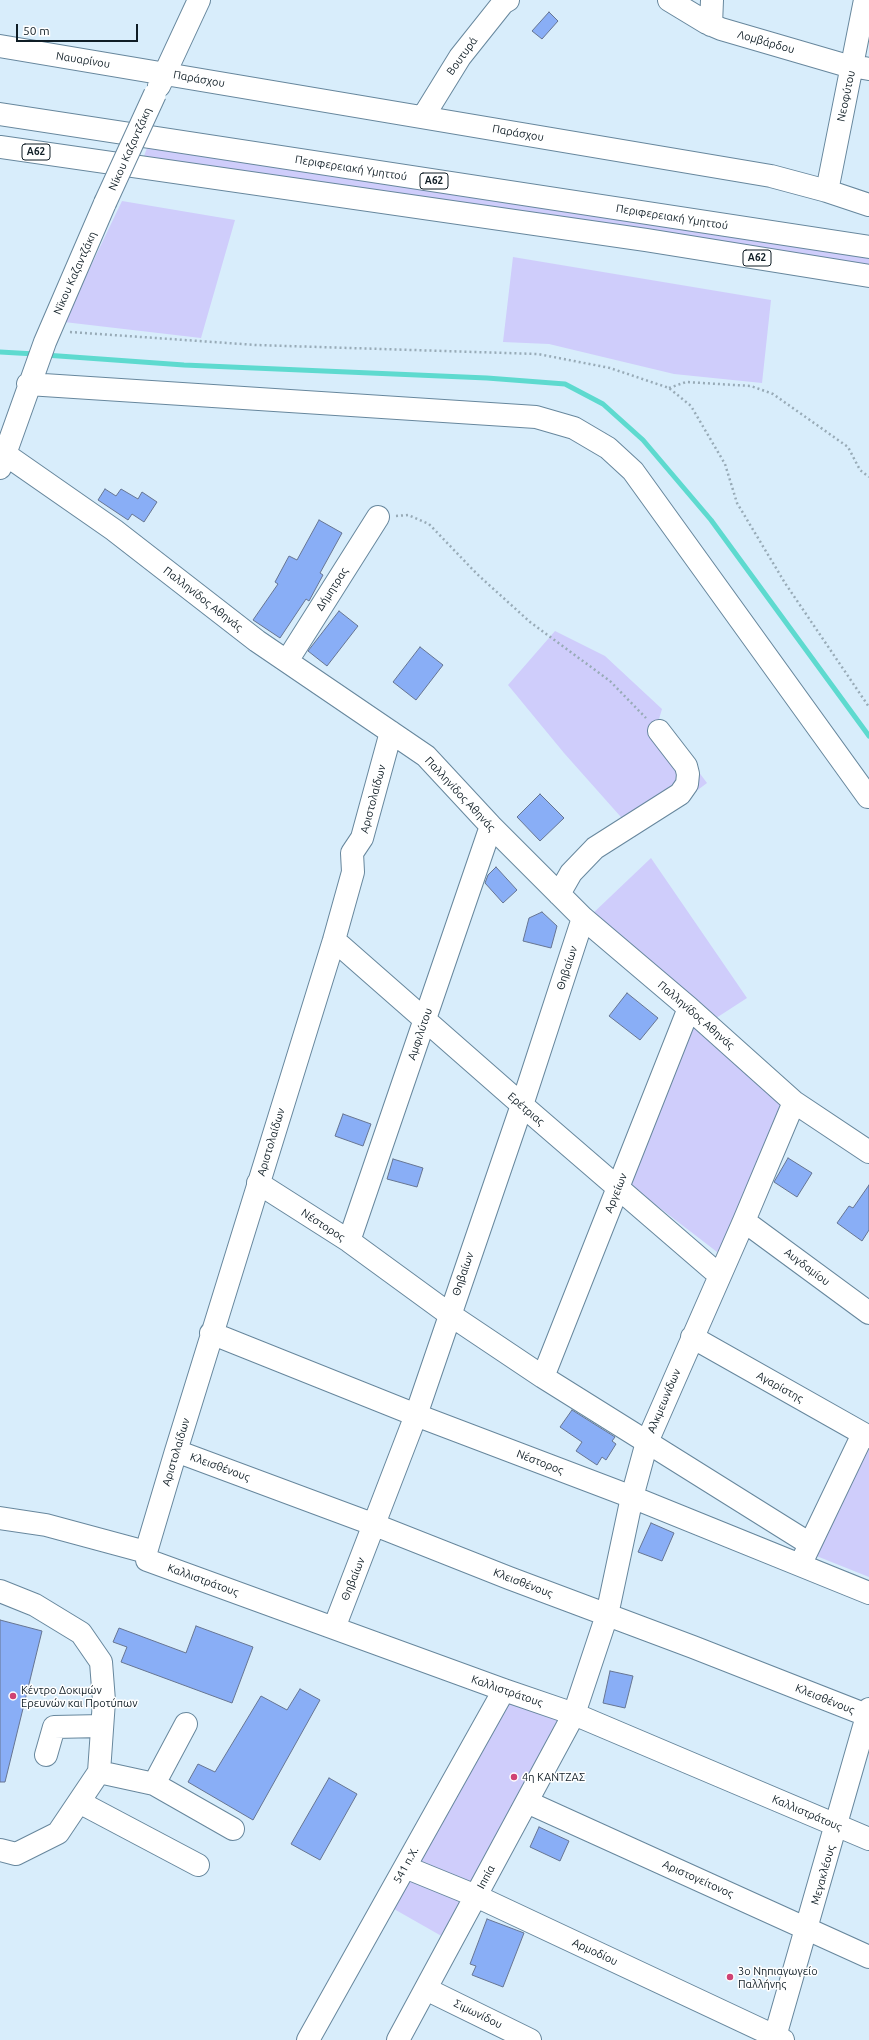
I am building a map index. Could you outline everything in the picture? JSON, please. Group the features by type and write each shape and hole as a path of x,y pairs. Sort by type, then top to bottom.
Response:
{"main road":[{"path":"165,73 199,0"},
{"name":"Λομβάρδου","path":"669,0 711,25 861,67"},
{"path":"711,25 712,0"},
{"name":"Νεοφύτου","path":"827,191 861,67 866,0"},
{"name":"Βουτυρά","path":"423,117 460,57 503,1"},
{"name":"Ναυαρίνου","path":"0,46 165,73"},
{"name":"Νίκου Καζαντζάκη","path":"105,204 165,73"},
{"name":"Παράσχου","path":"165,73 771,176 827,191 869,205"},
{"name":"Περιφερειακή Υμηττού","path":"0,114 869,247"},
{"name":"Α62","path":"0,146 638,239 869,276"},
{"name":"Νϊκου Καζαντζάκη","path":"31,378 45,342 105,204"},
{"path":"2,461 31,378 536,417 574,428 608,448 636,476 868,797"},
{"name":"Παλληνίδος Αθηνάς","path":"2,461 114,530 257,641 426,756 491,826 583,918 689,1008 794,1102 869,1152"},
{"name":"Δήμητρας","path":"287,661 378,517"},
{"path":"559,894 571,873 595,848 680,794 687,784 688,774 686,766 659,731"},
{"name":"Αριστολαίδων","path":"146,1552 211,1333 334,940 353,872 352,853 362,838 391,732"},
{"name":"Αμφιλύτου","path":"348,1241 491,826"},
{"name":"Θηβαίων","path":"334,1628 375,1525 416,1415 522,1106 583,918"},
{"name":"Ερέτριας","path":"334,940 522,1106 719,1275"},
{"name":"Αργείων","path":"543,1377 689,1008"},
{"name":"Αλκμεωνίδων","path":"574,1714 608,1615 632,1497 647,1442 744,1221 794,1102"},
{"name":"Νέστορος","path":"258,1183 348,1241 450,1314 543,1377 810,1544"},
{"name":"Αυγδαμίου","path":"744,1221 869,1313"},
{"name":"Νέστορος","path":"211,1333 416,1415 632,1497 869,1593"},
{"name":"Αγαρίστης","path":"692,1338 866,1436"},
{"path":"800,1564 866,1436"},
{"name":"Κλεισθένους","path":"176,1451 375,1525 868,1714"},
{"path":"0,1518 46,1525 146,1552"},
{"name":"Καλλιστράτους","path":"146,1552 147,1560 574,1714 869,1839"},
{"path":"0,1591 35,1605 80,1633 101,1662 104,1701 99,1772 58,1833 16,1854 0,1850"},
{"name":"541 π.Χ.","path":"308,2040 504,1690"},
{"name":"Ιππία","path":"398,2040 574,1714"},
{"name":"Μεγακλέους","path":"777,2039 868,1714"},
{"path":"154,1784 186,1724"},
{"path":"46,1755 54,1727 102,1726"},
{"path":"99,1772 154,1784 233,1829"},
{"path":"79,1802 198,1865"},
{"name":"Αριστογείτονος","path":"527,1802 869,1957"},
{"name":"Αρμοδίου","path":"405,1867 476,1896 777,2039"},
{"name":"Σιμωνίδου","path":"426,1989 530,2040"}],"path":[{"path":"669,388 686,382 751,386 773,394 848,447 860,470 869,477"},
{"path":"378,517 408,515 429,524 477,574 524,617 610,681 659,731"}],"shaded area":[{"path":"147,148 869,258 869,268 144,156"},
{"path":"122,201 235,220 201,338 64,322"},
{"path":"513,257 771,300 762,383 674,374 549,344 503,342"},
{"path":"555,631 605,656 662,709 659,719 707,783 635,837 620,816 564,753 508,685"},
{"path":"651,858 747,998 710,1022 589,917"},
{"path":"691,1020 784,1104 721,1255 626,1182"},
{"path":"867,1449 869,1450 869,1577 814,1555"},
{"path":"507,1702 561,1720 445,1938 394,1909"}],"building":[{"path":"549,12 558,21 542,39 532,31"},
{"path":"105,489 116,496 121,489 138,499 142,492 157,502 144,522 132,514 128,520 98,500"},
{"path":"319,520 342,533 320,573 323,575 309,601 306,599 280,638 253,620 278,584 275,582 289,556 297,560"},
{"path":"339,611 358,626 327,666 308,651"},
{"path":"420,647 443,665 416,700 393,682"},
{"path":"540,794 564,818 540,841 517,817"},
{"path":"496,867 517,890 503,903 485,883 488,875"},
{"path":"542,912 557,926 551,948 523,941 529,918"},
{"path":"627,993 658,1018 640,1040 609,1016"},
{"path":"343,1114 371,1124 363,1146 335,1136"},
{"path":"788,1158 812,1173 797,1197 774,1182"},
{"path":"393,1159 423,1168 417,1187 387,1179"},
{"path":"869,1185 869,1230 862,1241 837,1223 849,1206 853,1208"},
{"path":"572,1410 615,1437 612,1441 616,1444 606,1460 602,1457 597,1465 576,1451 582,1442 560,1427"},
{"path":"651,1523 674,1533 662,1561 638,1552"},
{"name":"Κέντρο Δοκιμών Ερευνών και Προτύπων","path":"0,1620 42,1631 5,1782 0,1782"},
{"path":"196,1626 253,1647 232,1703 121,1662 127,1647 113,1642 119,1628 186,1653"},
{"path":"610,1671 633,1676 625,1708 603,1703"},
{"path":"300,1689 320,1700 253,1820 188,1782 198,1764 215,1772 261,1696 287,1710"},
{"path":"329,1778 357,1794 320,1860 291,1844"},
{"path":"539,1827 569,1841 560,1861 530,1847"},
{"path":"487,1919 524,1933 503,1987 472,1975 476,1966 470,1964"}],"waterway":[{"path":"0,352 35,354"},
{"path":"45,355 184,365 487,378 565,384 603,404 643,440 711,520 869,736"}],"place":[{"name":"Κέντρο Δοκιμών Ερευνών και Προτύπων","path":"13,1696"},
{"name":"4η ΚΑΝΤΖΑΣ","path":"514,1777"},
{"name":"3ο Νηπιαγωγείο Παλλήνης","path":"730,1977"}]}
